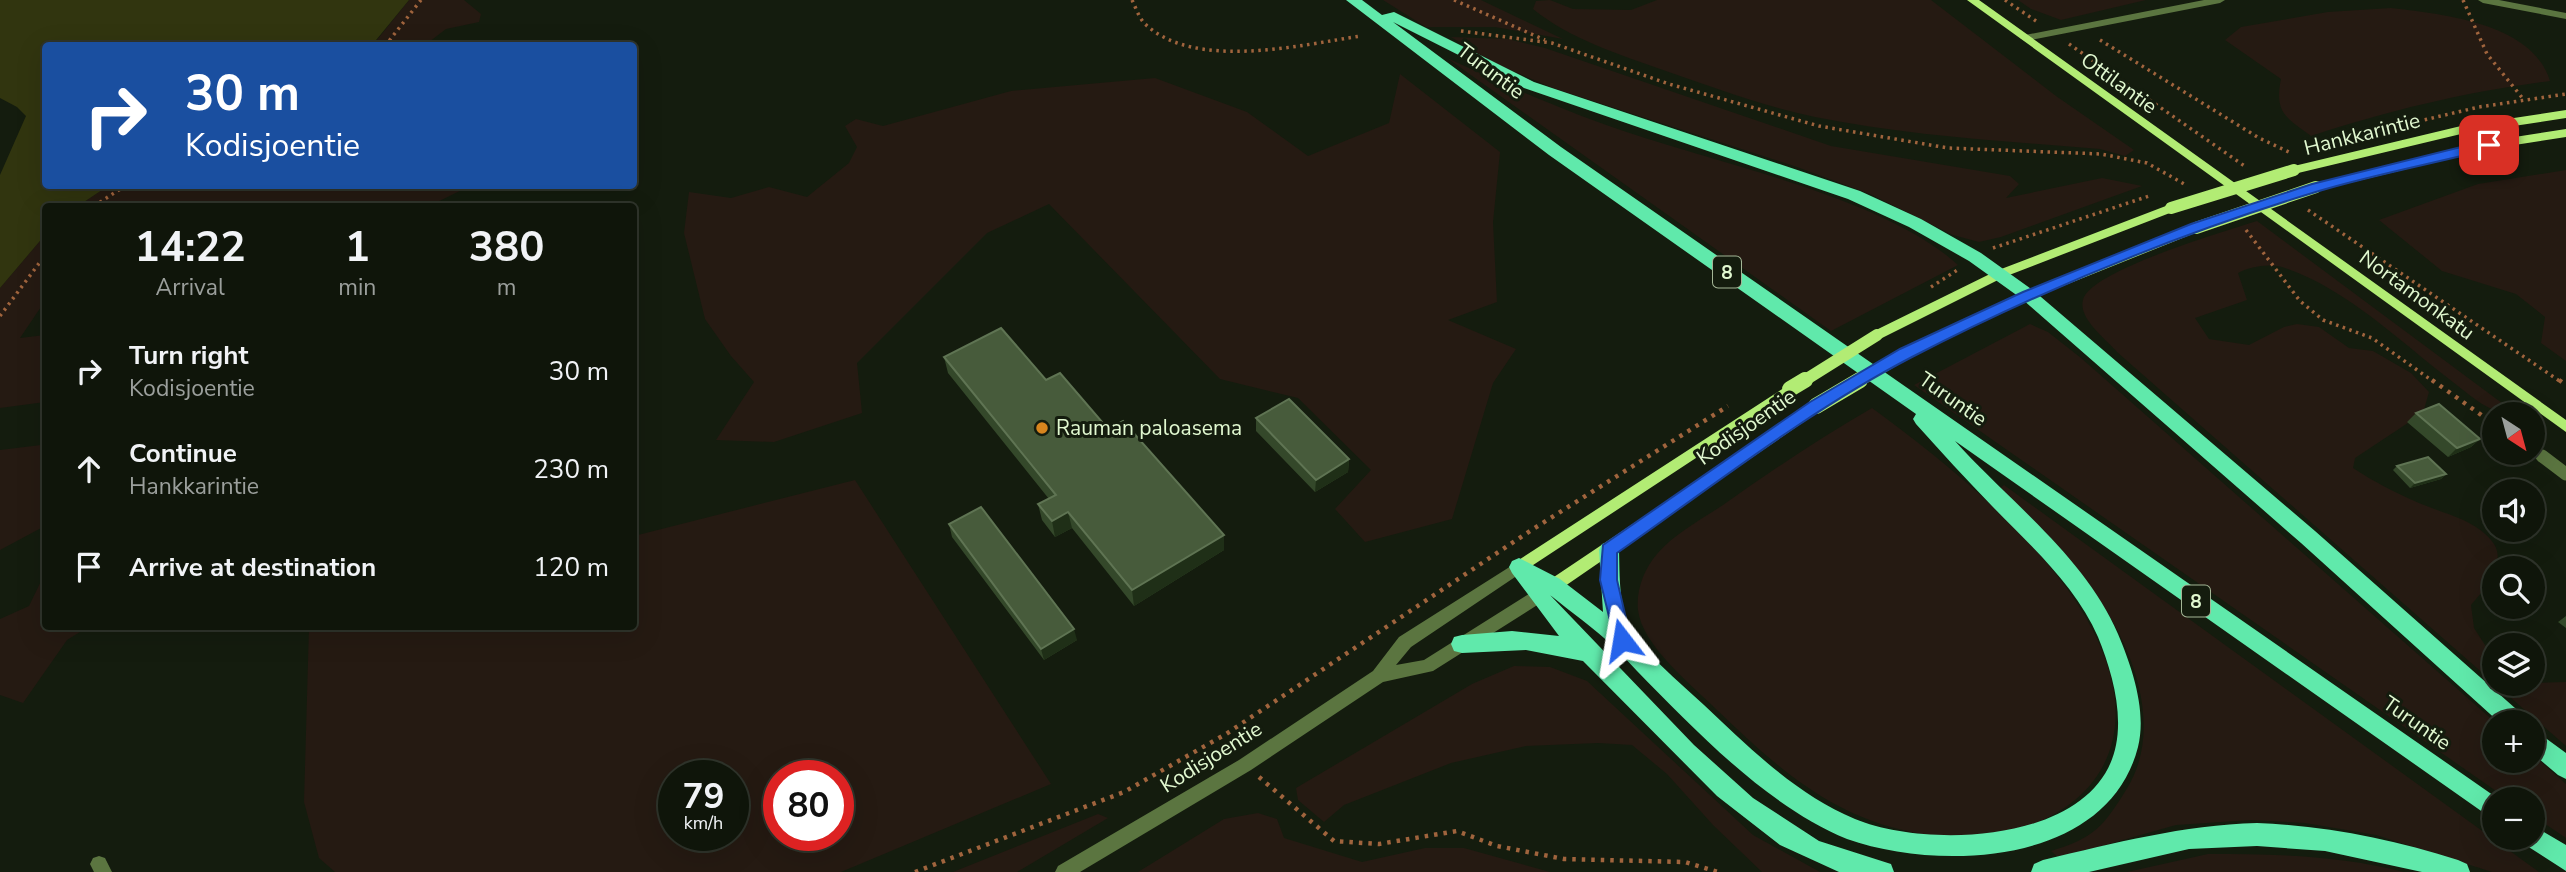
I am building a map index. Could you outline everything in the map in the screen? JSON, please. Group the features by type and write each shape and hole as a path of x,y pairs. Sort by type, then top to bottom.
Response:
{"highway":[{"name":"Turuntie","path":"1353,0 1555,151 2482,801"},
{"path":"1360,0 1529,85 1854,195 1915,223 1975,257 2028,295 2308,537 2501,710"},
{"path":"1545,591 1622,640 1758,773 1834,822 1880,839 1928,847 1984,850 2021,843 2064,829 2102,799 2123,768 2130,723 2125,683 2108,635 2079,590 2043,547 1898,393"},
{"path":"1609,550 1610,589 1622,640"},
{"path":"1520,567 1545,591 1590,654 1700,766 1753,811 1814,851 1852,866 1882,872"},
{"path":"1462,644 1527,639 1548,641 1590,654"},
{"path":"2545,749 2566,768"},
{"path":"2043,872 2151,846 2241,834 2297,835 2431,862 2458,872"},
{"path":"2545,845 2566,859"}],"main road":[{"name":"Ottilantie","path":"1972,0 2243,198"},
{"name":"Hankkarintie","path":"2171,208 2294,170 2461,130 2566,114"},
{"name":"Hankkarintie","path":"2196,228 2316,187 2489,145 2566,133"},
{"name":"Nortamonkatu","path":"2243,198 2566,427"},
{"name":"Kodisjoentie","path":"1520,567 1790,389 1877,335 2000,274 2171,208"},
{"name":"Kodisjoentie","path":"1545,591 1816,407 1906,353 2028,295 2196,228"}],"street":[{"path":"2025,38 2220,0"},
{"path":"2483,0 2566,16"},
{"name":"Kodisjoentie","path":"1064,872 1245,765 1379,677 1405,642 1520,567"},
{"name":"Kodisjoentie","path":"1379,677 1427,666 1545,591"}],"lane":[{"path":"2545,458 2566,474"}],"path":[{"path":"388,42 421,0"},
{"path":"1132,0 1144,23 1170,38 1213,52 1361,36"},
{"path":"1454,0 1552,43 1670,84 1819,126 1948,148 2101,153 2147,163 2188,186"},
{"path":"2465,5 2475,36 2494,67 2525,101"},
{"path":"2081,28 2259,138 2292,154"},
{"path":"1450,31 1483,32 1552,43"},
{"path":"99,203 120,189"},
{"path":"1975,257 2006,242 2152,195"},
{"path":"2238,223 2300,301 2323,320 2371,338 2482,416"},
{"path":"0,316 42,259"},
{"path":"915,872 1124,792 1226,734 1530,531 1739,400"},
{"path":"1245,765 1334,841 1379,844 1457,831 1497,846 1564,859 1685,862 1718,872"}],"shaded area":[{"path":"0,0 409,0 374,42 42,42 42,189 104,189 82,203 42,203 42,239 0,288 0,175 26,116 17,107 0,98"},
{"path":"409,0 464,0 481,14 479,22 446,29 429,42 375,42"},
{"path":"1383,0 1481,0 1563,39 1495,27 1426,27"},
{"path":"1550,0 1573,9 1631,10 1657,0 1931,0 2056,96 2134,150 2125,156 2100,149 1886,129 1796,113 1700,83 1612,52 1579,37 1547,20 1533,9 1536,1"},
{"path":"2018,0 2146,0 2061,20 2031,9"},
{"path":"2391,8 2459,18 2506,34 2525,46 2540,61 2550,81 2429,103 2311,136 2284,113 2279,99 2281,79 2225,40 2241,27 2328,12"},
{"path":"1451,37 1508,39 1545,48 1831,146 2010,176 2019,184 2006,198 2102,178 2142,186 2001,237 1979,242 1953,235 1870,194 1797,167 1553,88 1492,62"},
{"path":"1447,58 1590,119 1851,204 1928,242 1958,265 1831,331"},
{"path":"1400,74 1500,152 1493,222 1497,302 1448,320 1516,349 1493,383 1452,519 1365,542 1335,509 1371,470 1298,398 1220,379 1049,204 987,233 857,363 862,413 774,442 716,440 754,382 731,356 705,319 684,233 689,192 731,198 769,187 807,197 849,163 857,147 845,126 856,119 883,126 1011,91 1155,78 1247,112 1308,156 1389,123"},
{"path":"2566,170 2566,361 2541,343 2545,317 2516,294 2442,271 2379,220 2478,184"},
{"path":"104,189 464,189 435,203 82,203"},
{"path":"2257,221 2501,402 2482,404 2372,317 2330,289 2285,268 2261,266 2238,273 2247,300 2195,318 2209,339 2249,345 2284,327 2297,324 2319,327 2349,348 2373,351 2411,373 2429,392 2423,413 2355,458 2353,468 2419,503 2470,523 2482,532 2482,542 2494,544 2497,556 2482,556 2482,591 2471,605 2474,628 2482,640 2482,672 2117,352 2089,321 2083,300 2091,289 2133,265"},
{"path":"42,239 42,305 20,338 42,335 42,402 0,408 0,288"},
{"path":"2030,324 2048,332 2081,358 2482,711 2482,773 2545,773 2545,765 2566,784 2566,838 2545,824 2545,787 2490,787 1914,385"},
{"path":"1872,408 1935,456 1999,512 2057,575 2080,608 2098,641 2114,694 2113,739 2097,776 2069,805 2031,825 1987,835 1940,836 1891,827 1841,807 1797,780 1736,729 1658,651 1642,624 1638,602 1642,580 1648,566 1664,547 1688,527"},
{"path":"42,446 42,528 0,550 0,450"},
{"path":"855,480 1051,784 841,872 335,872 319,858 304,802 309,630 637,630 637,535"},
{"path":"2004,485 2482,831 2482,850 2509,850 2539,872 2492,872 2376,835 2305,823 2251,820 2176,825 2059,858 2051,851 2078,841 2096,830 2126,790 2138,764 2143,737 2143,708 2127,652 2115,625 2099,600 2063,555 1999,489"},
{"path":"42,579 42,630 83,630 67,640 23,703 0,695 0,619 29,606"},
{"path":"1514,666 1550,667 1587,681 1753,835 1820,872 1762,872 1713,825 1667,774 1632,745 1598,743 1526,746 1451,763 1344,805 1324,822 1298,800 1296,788 1472,684"},
{"path":"2566,682 2566,746 2545,728 2545,710 2525,710 2509,696 2545,696 2545,683"},
{"path":"1258,813 1277,819 1284,838 1362,862 1425,848 1464,848 1550,872 1138,872 1224,819"},
{"path":"1098,814 1108,818 1017,872 953,872"},
{"path":"2208,854 2331,859 2404,872 2127,872"}],"building":[{"path":"1001,328 1046,380 1060,373 1108,429 1123,421 1224,535 1132,590 1068,512 1052,521 1038,504 1056,495 944,357"},
{"path":"1289,399 1349,459 1316,480 1256,418"},
{"path":"2439,404 2480,439 2457,448 2416,413"},
{"path":"2428,457 2446,474 2415,483 2397,466"},
{"path":"981,507 1074,629 1041,649 949,524"}],"place":[{"name":"Rauman paloasema","path":"1042,428"}],"route":[{"path":"1622,640 1611,598 1609,550 1816,407 1906,353 2028,295 2196,228 2316,187 2489,145"}]}
